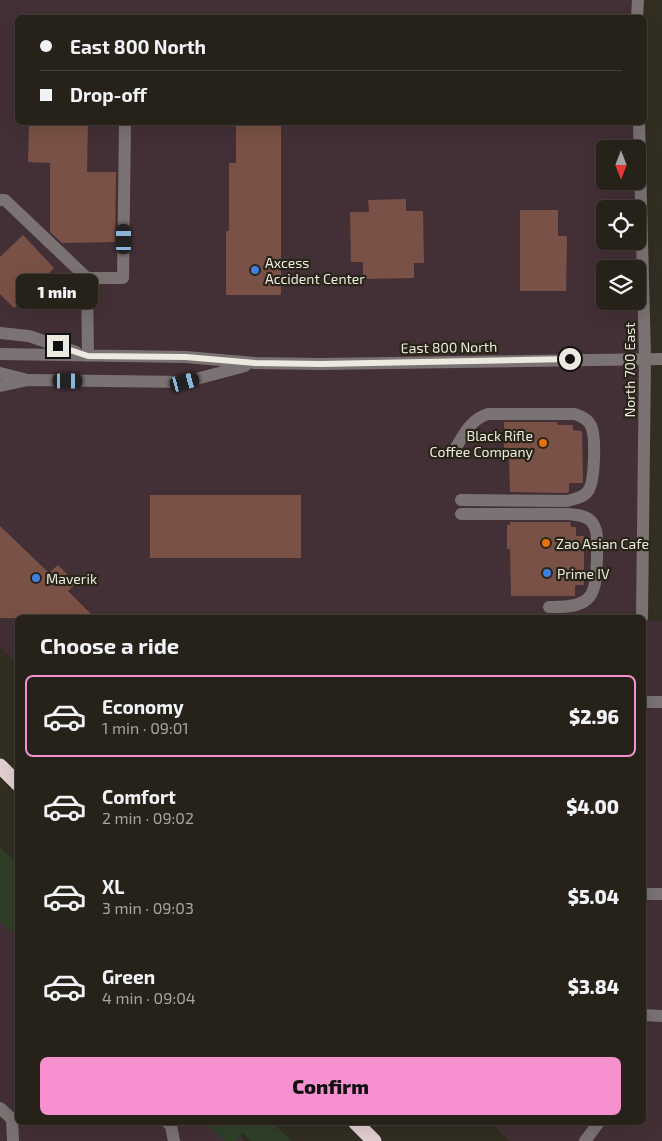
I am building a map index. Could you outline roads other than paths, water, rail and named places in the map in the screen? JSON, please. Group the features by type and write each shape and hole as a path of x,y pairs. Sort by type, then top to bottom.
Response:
{"highway":[{"path":"1,767 15,781"},
{"path":"358,1125 374,1141"}],"street":[{"path":"638,0 638,15"},
{"path":"0,200 5,200 87,278 124,278 125,125"},
{"name":"North 700 East","path":"639,125 645,358 642,615"},
{"path":"0,333 29,336 88,356 87,278"},
{"name":"East 800 North","path":"0,354 186,357 255,363 321,364 662,359"},
{"name":"East 800 North","path":"0,386 28,380 185,382 255,363"},
{"path":"0,373 28,380"},
{"path":"455,449 470,425 479,417 488,414 575,414 585,418 593,432 593,474 591,483 587,492 578,498 567,501 461,500"},
{"path":"461,514 569,514 590,520 595,528 597,540 594,592 586,601 576,606 549,607"},
{"path":"646,702 662,702"},
{"path":"646,894 662,894"},
{"path":"646,1016 662,1016"},
{"path":"0,1108 15,1116 13,1141"},
{"path":"170,1125 174,1141"},
{"path":"585,1141 597,1125"}],"place":[{"name":"Axcess Accident Center","path":"255,270"},
{"name":"Black Rifle Coffee Company","path":"543,443"},
{"name":"Zao Asian Cafe","path":"546,543"},
{"name":"Prime IV","path":"547,573"},
{"name":"Maverik","path":"36,578"}]}
